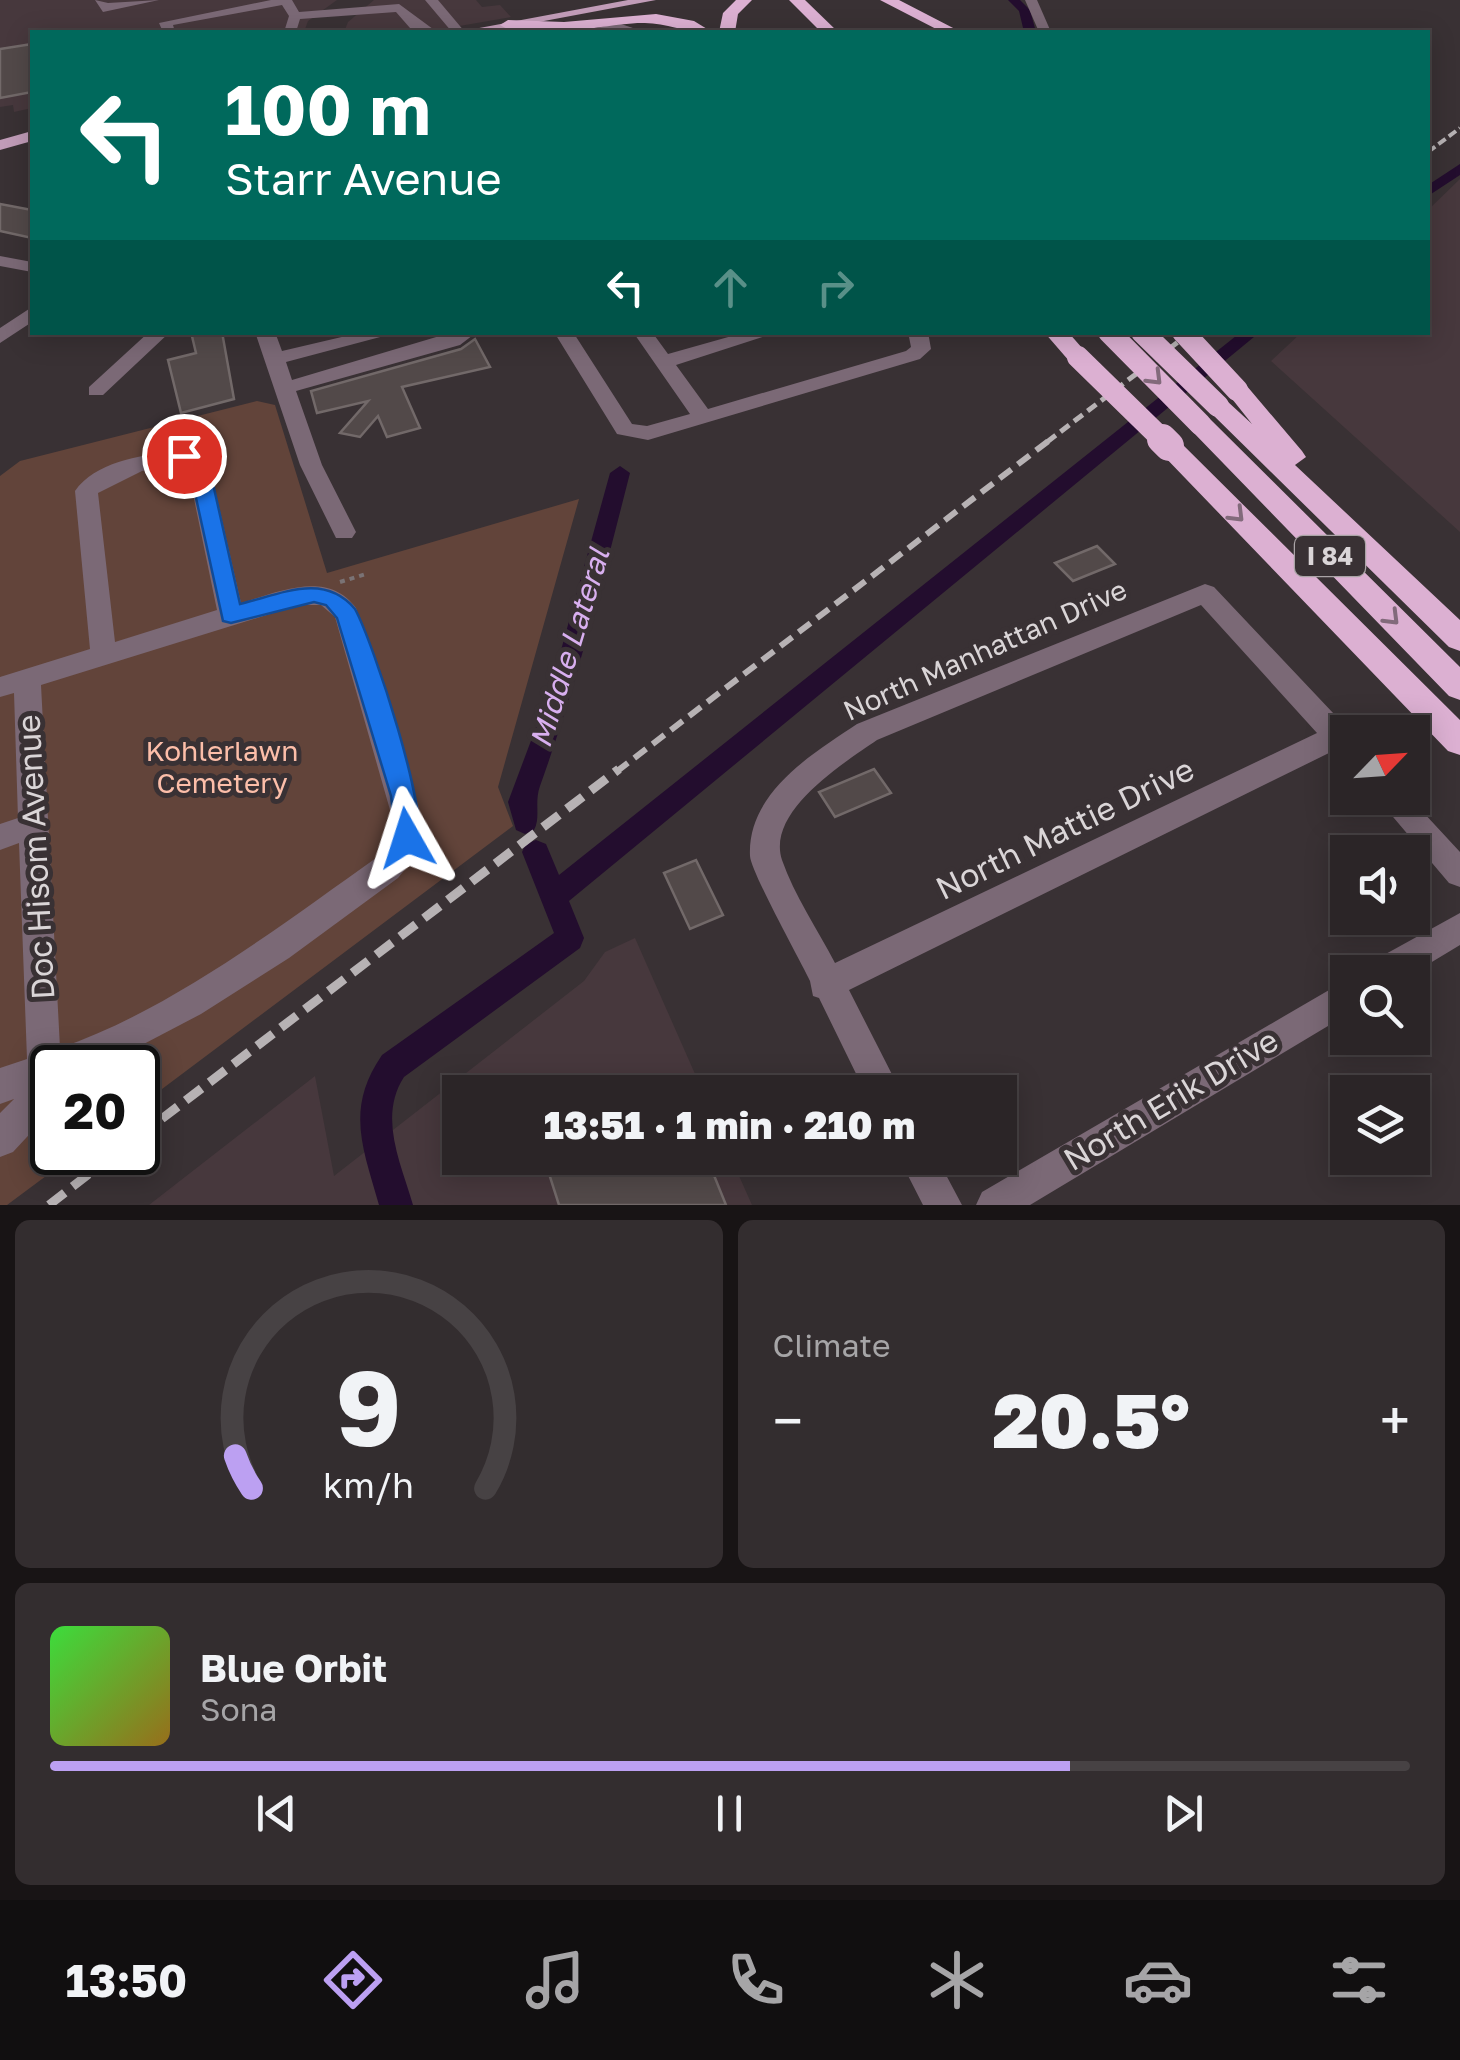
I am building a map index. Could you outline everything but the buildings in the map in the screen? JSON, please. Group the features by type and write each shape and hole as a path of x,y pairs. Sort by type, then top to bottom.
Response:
{"highway":[{"path":"508,25 606,0"},
{"path":"727,30 731,14 746,0"},
{"path":"887,0 945,30"},
{"path":"792,2 807,30"},
{"path":"792,2 827,30"},
{"path":"942,9 948,30"},
{"path":"508,25 568,26 655,18 679,21 699,30"},
{"path":"1057,335 1460,742"},
{"name":"I 84","path":"1113,335 1219,407 1460,687"},
{"name":"I 84","path":"1145,335 1460,639"},
{"path":"1184,335 1219,407"}],"main road":[{"path":"475,30 650,0"},
{"path":"0,135 30,127"},
{"path":"0,145 30,137"}],"street":[{"path":"101,0 103,8 154,0"},
{"path":"225,0 162,12 167,28 285,1 288,28 399,5 415,26 425,30"},
{"path":"326,30 336,16 358,0"},
{"path":"431,0 460,30"},
{"path":"1031,0 1044,30"},
{"path":"599,30 630,30"},
{"path":"0,260 30,267"},
{"path":"0,337 30,314"},
{"path":"96,391 158,335"},
{"path":"265,335 311,465 344,532"},
{"path":"274,360 378,335"},
{"path":"284,388 463,335"},
{"path":"565,335 625,428 648,434 913,355 921,349 919,335"},
{"path":"644,335 703,417"},
{"path":"664,362 758,335"},
{"path":"104,654 86,492 107,474 173,458 196,459 231,615"},
{"name":"North Manhattan Drive","path":"873,1075 825,985 765,857 774,810 819,765 868,732 1205,592 1330,729"},
{"path":"14,682 303,595 324,596 342,606 404,796 407,838 387,868 278,947 130,1036 107,1045"},
{"name":"Doc Hisom Avenue","path":"14,682 35,825 44,1045"},
{"name":"North Mattie Drive","path":"825,985 1330,748"},
{"path":"1407,815 1460,873"},
{"path":"0,837 35,825"},
{"path":"1415,955 1460,928"},
{"name":"North Erik Drive","path":"995,1205 1330,1006"},
{"path":"0,1086 30,1075"},
{"name":"Doc Hisom Avenue","path":"0,1140 30,1108"},
{"path":"927,1175 943,1205"}],"shaded area":[{"path":"0,0 337,0 308,21 305,30 30,30 30,108 14,112 13,105 0,107"},
{"path":"374,0 476,0 482,7 500,5 511,17 436,30 345,30 348,22"},
{"path":"1460,179 1460,532 1271,361 1299,335 1430,335 1430,208"},
{"path":"635,938 695,1075 463,1075 584,981 605,952"},
{"path":"315,1076 334,1176 442,1092 442,1175 739,1175 752,1205 149,1205"}],"green space":[{"name":"Kohlerlawn Cemetery","path":"257,401 275,405 327,573 579,499 498,787 513,826 160,1091 160,1045 30,1045 30,1175 47,1175 7,1205 0,1205 0,476 20,461"}],"waterway":[{"name":"Middle Lateral","path":"1014,0 1024,10 1029,30"},
{"path":"1430,190 1460,168"},
{"path":"554,896 1248,335"},
{"name":"Middle Lateral","path":"525,822 521,802 562,690 620,473"},
{"name":"Middle Lateral","path":"396,1205 376,1134 375,1116 382,1082 393,1066 570,938 536,852"}],"railway":[{"path":"1430,150 1460,128"},
{"path":"1047,442 1187,335"},
{"path":"616,772 1051,439"},
{"path":"160,1120 619,769"},
{"path":"49,1205 87,1175"}],"route":[{"path":"184,456 196,459 199,466 231,615 314,594 333,598 342,606 408,810 407,838"}]}
